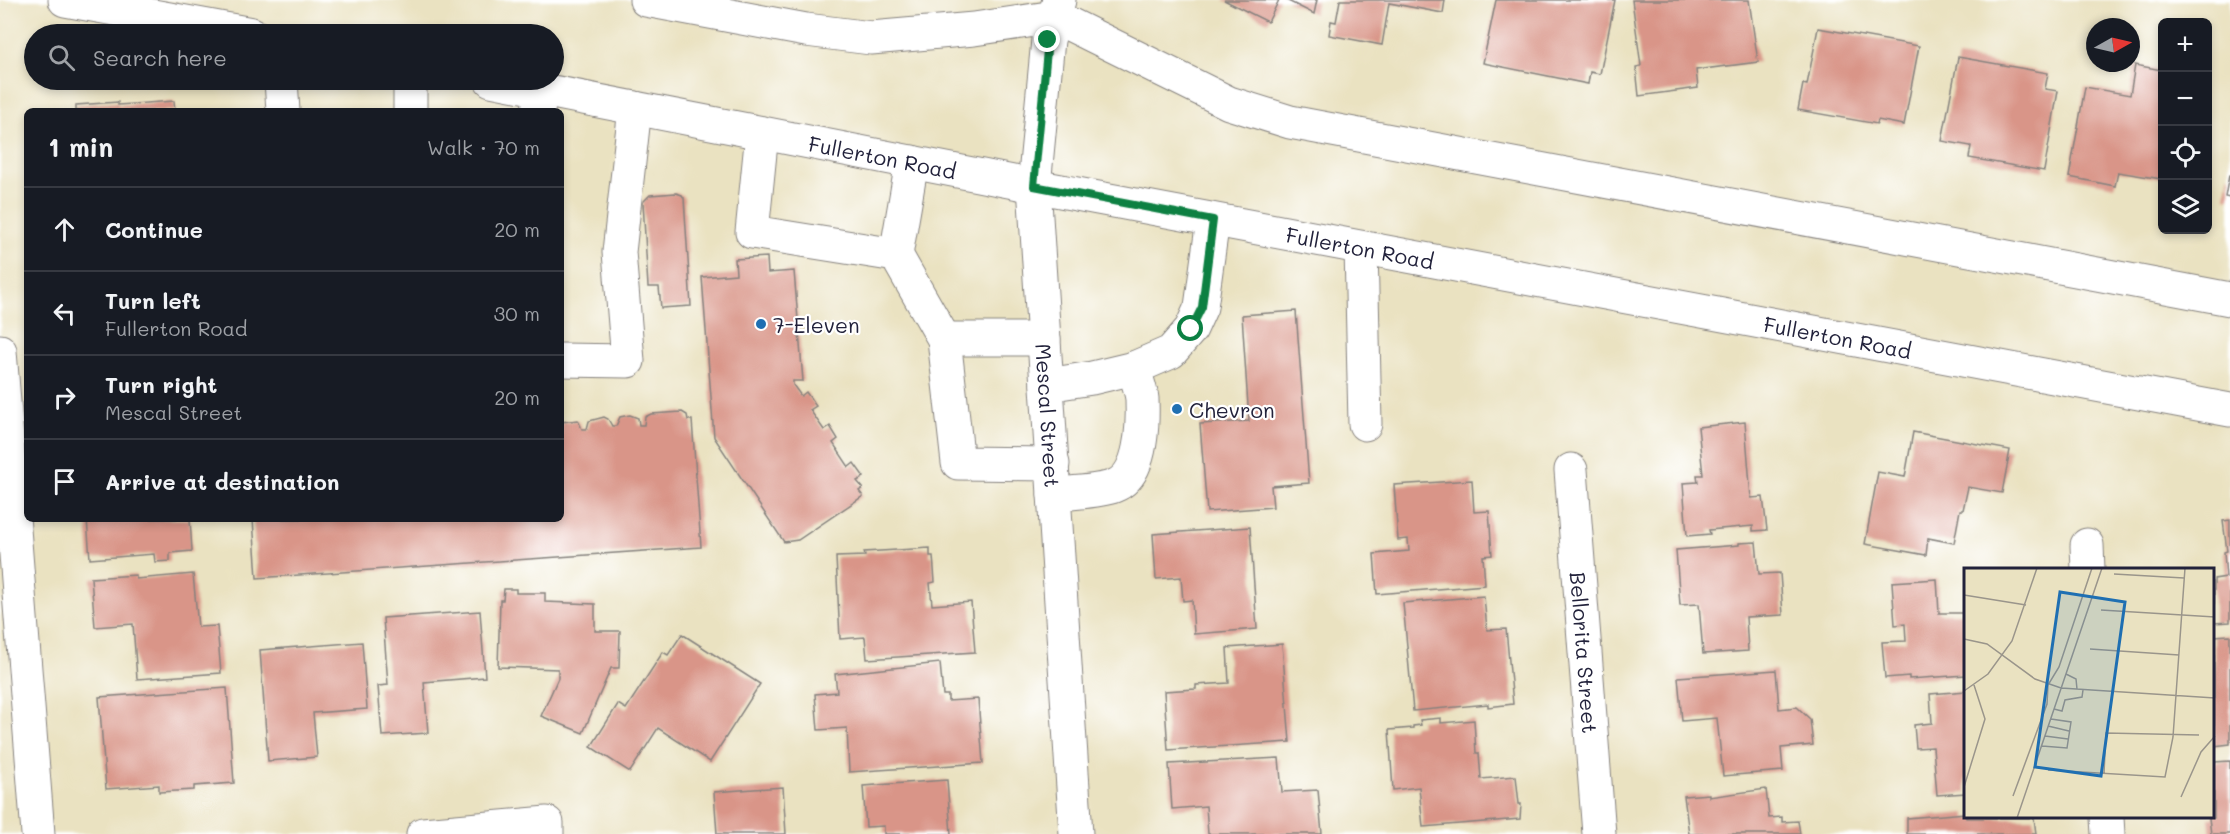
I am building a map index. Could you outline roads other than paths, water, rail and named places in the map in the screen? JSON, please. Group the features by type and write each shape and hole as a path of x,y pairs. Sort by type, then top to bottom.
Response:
{"street":[{"path":"65,0 197,24"},
{"path":"646,0 806,30 871,38 974,29 1057,9 1229,103 1290,122 2230,299"},
{"name":"Mescal Street","path":"1057,9 1048,40 1034,186 1076,834"},
{"path":"282,90 283,108"},
{"path":"410,90 410,108"},
{"name":"Fullerton Road","path":"516,90 540,100 635,108 1213,220 2230,410"},
{"path":"564,360 628,361 619,252 635,108"},
{"path":"762,133 752,232 896,255"},
{"path":"912,162 896,255 944,339 958,463 1053,479 1113,486 1125,479 1136,464 1142,398 1134,368"},
{"path":"1047,385 1134,368 1171,352 1191,329 1202,307 1213,220"},
{"path":"1361,248 1365,424"},
{"path":"944,339 1044,339"},
{"path":"0,351 38,834"},
{"name":"Bellorita Street","path":"1571,470 1599,834"},
{"path":"2107,819 2108,834"},
{"path":"423,834 547,828"}],"place":[{"name":"7-Eleven","path":"761,324"},
{"name":"Chevron","path":"1177,409"}]}
